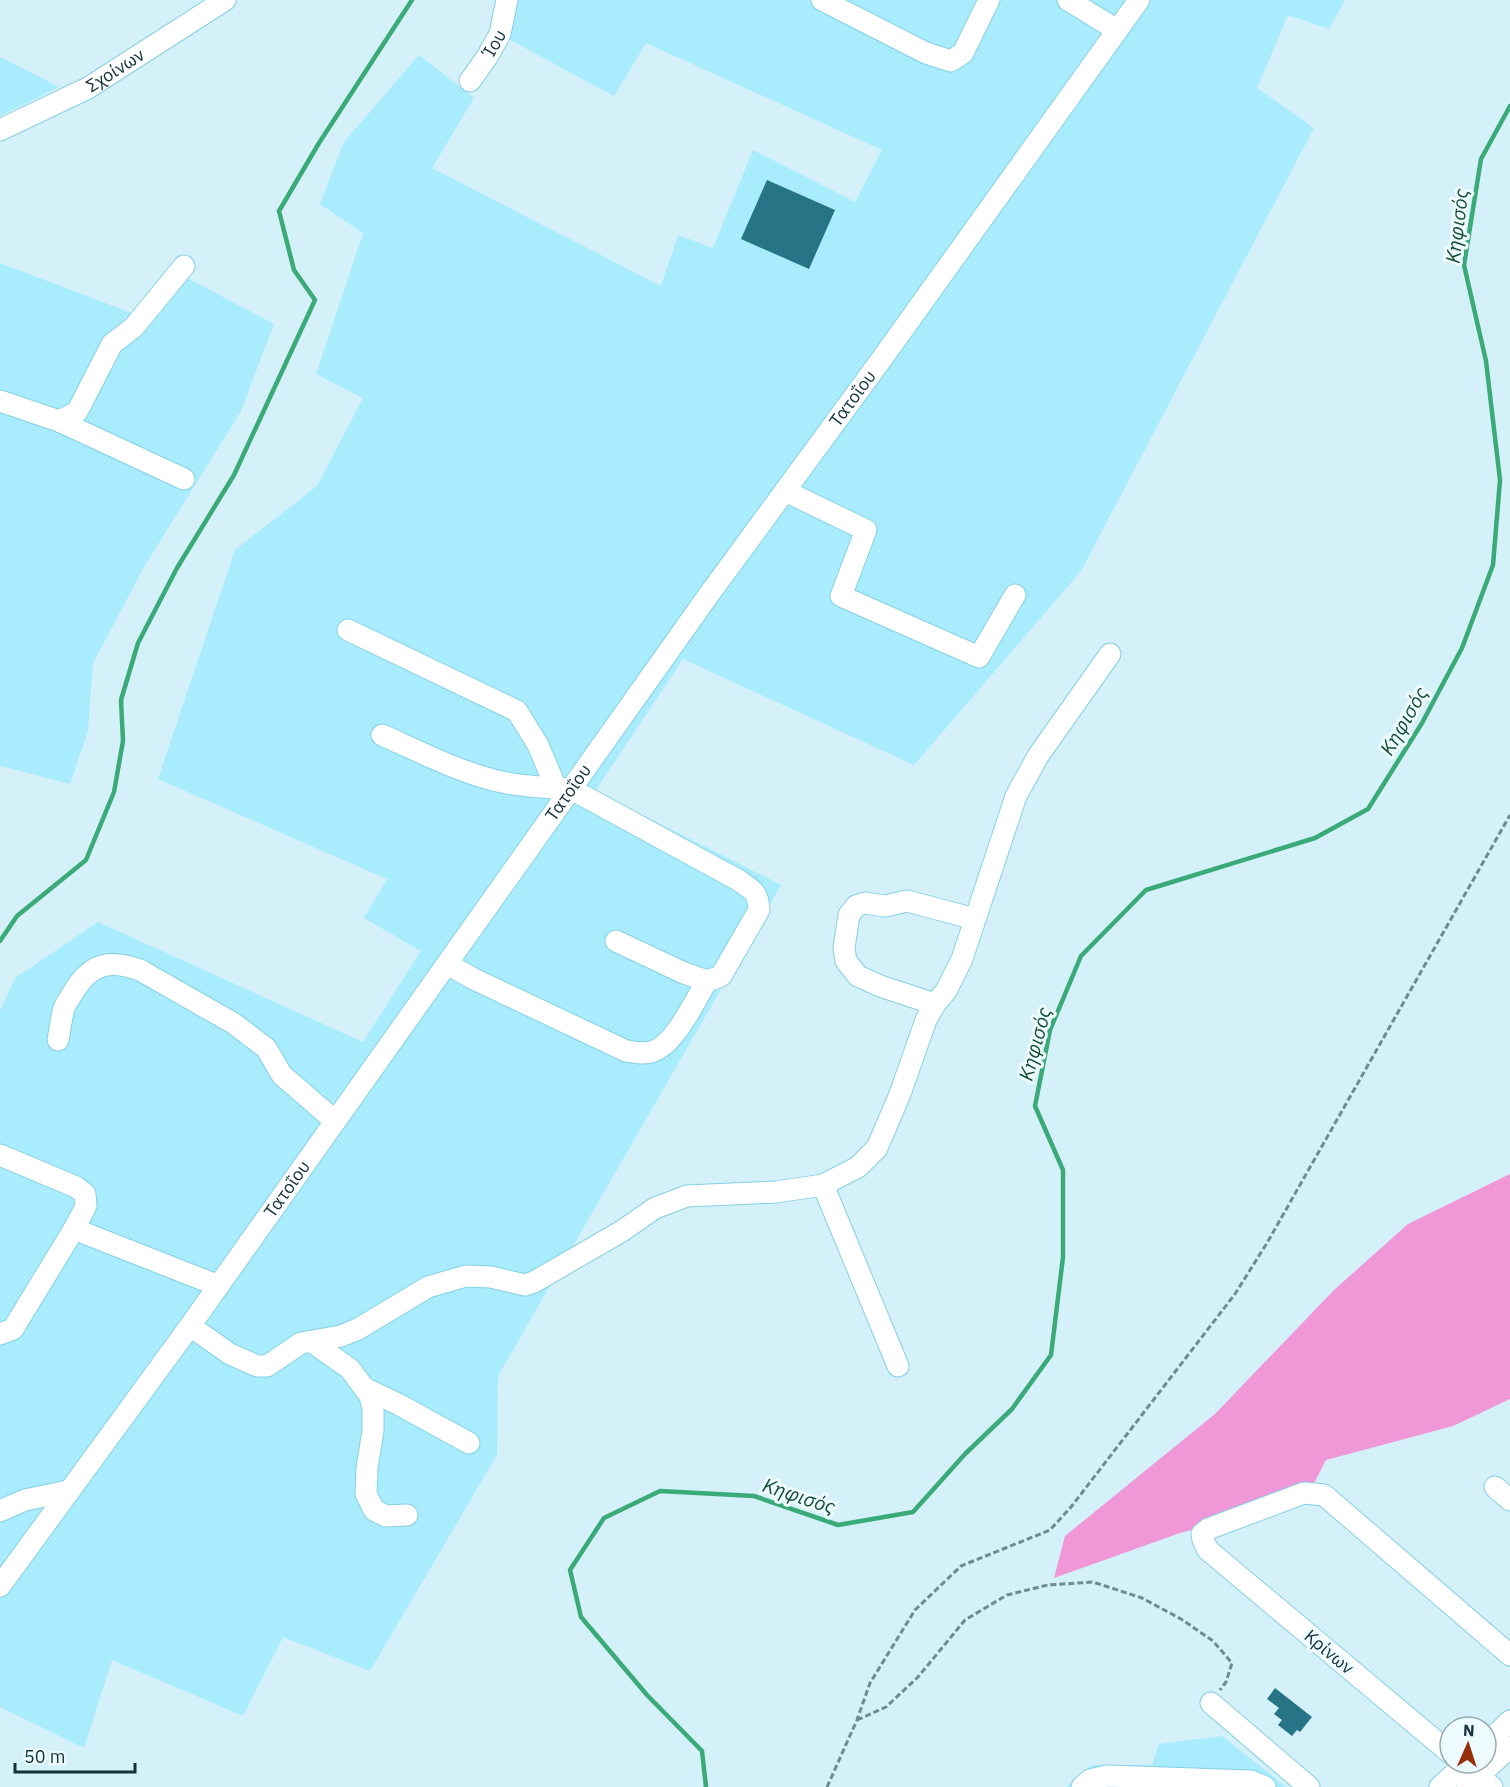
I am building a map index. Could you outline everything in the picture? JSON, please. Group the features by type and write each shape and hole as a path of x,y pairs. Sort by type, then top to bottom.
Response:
{"street":[{"name":"Σχοίνων","path":"0,130 88,88 225,0"},
{"name":"Ίου","path":"470,81 500,34 507,0"},
{"path":"822,0 926,53 951,61 963,53 989,0"},
{"name":"Τατοΐου","path":"0,1586 219,1286 447,964 563,789 881,360 1139,0"},
{"path":"1076,2 1118,30"},
{"path":"59,421 77,412 112,344 134,327 184,266"},
{"path":"0,401 59,421 184,479"},
{"path":"785,491 866,530 841,596 979,657 1015,595"},
{"path":"348,630 517,711 563,789"},
{"path":"190,1326 230,1354 257,1366 267,1366 301,1343 341,1336 358,1329 428,1287 466,1276 491,1277 525,1285 534,1282 622,1231 655,1208 687,1196 776,1192 823,1185 858,1167 877,1148 900,1094 926,1020 935,1004 946,992 962,958 1016,796 1038,756 1110,654"},
{"path":"382,735 456,768 501,782 563,789 738,880 756,893 759,910 721,976 707,981 684,973 616,941"},
{"path":"935,1004 880,986 858,976 846,961 844,948 849,915 856,906 865,903 885,906 907,901 975,920"},
{"path":"58,1040 65,1006 83,978 94,968 110,964 126,965 140,970 233,1023 266,1048 282,1076 335,1121"},
{"path":"447,964 626,1051 641,1053 654,1051 664,1045 677,1030 707,981"},
{"path":"0,1155 76,1186 85,1194 86,1206 13,1329 0,1334"},
{"path":"823,1185 898,1366"},
{"path":"74,1229 219,1286"},
{"path":"312,1342 350,1369 370,1396 373,1408 373,1431 367,1468 366,1494 374,1510 386,1516 407,1515"},
{"path":"364,1388 469,1443"},
{"path":"0,1511 25,1500 68,1491"},
{"name":"Κρίνων","path":"1438,1746 1208,1550 1202,1534 1304,1492 1324,1495 1510,1655"},
{"path":"1210,1703 1309,1787"},
{"path":"1498,1733 1510,1722"},
{"path":"1440,1787 1461,1775"},
{"path":"1082,1787 1089,1780 1107,1776 1251,1781 1265,1787"}],"path":[{"path":"827,1787 857,1720 870,1683 915,1610 961,1566 1050,1530 1071,1507 1234,1294 1267,1243 1510,815"},
{"path":"857,1720 886,1707 918,1677 965,1620 1007,1595 1048,1585 1093,1582 1143,1598 1181,1618 1213,1641 1232,1663 1226,1682 1210,1703"}],"shaded area":[{"path":"498,0 1345,0 1329,29 1288,15 1257,88 1314,128 1081,571 914,765 683,659 595,791 781,885 498,1376 497,1455 370,1671 283,1637 243,1716 112,1660 84,1748 0,1707 0,1011 15,978 98,922 363,1042 421,951 364,918 387,879 158,779 235,550 317,486 363,398 316,374 363,233 320,204 344,142 419,55 474,98 432,168 661,286 678,235 713,248 753,150 855,202 882,150 646,43 614,96 492,30"},
{"path":"0,57 59,87 0,116"},
{"path":"0,263 142,317 174,271 274,324 241,411 144,567 93,663 88,731 70,784 1,766 0,768"},
{"path":"1510,1174 1510,1399 1453,1426 1326,1460 1305,1501 1180,1533 1054,1578 1065,1536 1215,1414 1334,1290 1408,1224"},
{"path":"1222,1736 1286,1787 1066,1787 1092,1765 1152,1765 1159,1744"}],"building":[{"path":"767,180 835,210 809,269 741,239"},
{"path":"1275,1688 1312,1717 1300,1732 1297,1730 1292,1736 1278,1725 1282,1720 1274,1714 1279,1708 1267,1699"}],"waterway":[{"path":"0,941 17,916 86,860 114,792 123,741 121,700 138,643 177,568 234,475 315,300 294,270 279,211 319,143 412,0"},
{"name":"Κηφισός","path":"706,1787 702,1751 647,1695 581,1617 570,1570 604,1518 660,1491 754,1496 838,1525 913,1512 965,1454 1012,1409 1051,1355 1063,1257 1063,1170 1035,1106 1050,1030 1081,956 1146,890 1315,838 1368,809 1422,723 1462,648 1493,565 1500,480 1486,361 1464,265 1481,159 1510,106"}]}
